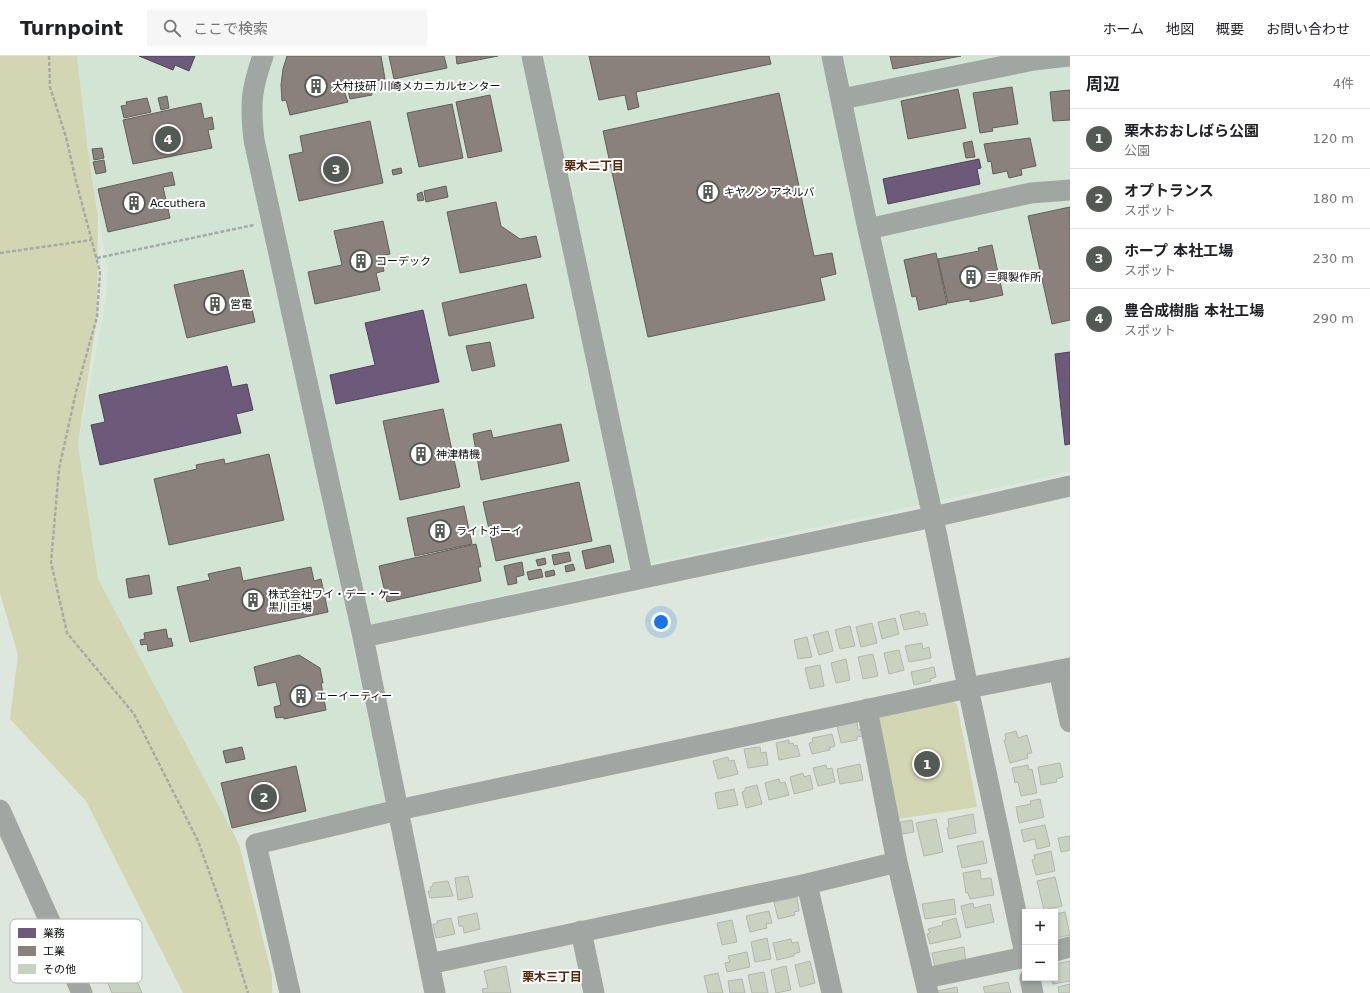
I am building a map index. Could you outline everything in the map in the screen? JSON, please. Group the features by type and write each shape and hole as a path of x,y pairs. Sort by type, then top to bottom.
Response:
{"street":[{"path":"263,56 253,84 251,112 254,140 363,637 435,993"},
{"path":"532,56 643,578"},
{"path":"832,56 868,229 934,517 968,688 1023,945"},
{"path":"842,99 1034,60 1070,56"},
{"path":"868,229 1031,194 1070,190"},
{"path":"363,637 934,517 1070,486"},
{"path":"290,993 256,844 398,810 867,709 1064,669 1070,722"},
{"path":"867,709 897,862 927,986 1022,957"},
{"path":"0,810 49,919"},
{"path":"429,964 807,884 897,862"},
{"path":"807,884 832,993"},
{"path":"581,931 594,993"},
{"path":"1058,950 1070,947"},
{"path":"1031,981 1034,993"},
{"path":"78,983 82,993"}],"path":[{"path":"49,56 50,87 66,137 100,272 97,317 76,392 58,469 51,562 67,633 134,714 198,841 221,905 248,993"},
{"path":"97,258 272,221"},
{"path":"0,254 91,240"}],"shaded area":[{"path":"0,56 77,56 87,144 98,217 97,317 78,444 98,579 239,844 272,975 272,993 183,993 86,801 10,719 18,655 0,593"},
{"path":"77,56 1070,56 1070,472 349,629 386,802 381,807 231,832 98,579 78,444 104,310 108,272 87,144"},
{"path":"948,699 957,704 977,807 898,819 878,721 882,713"}],"building: 業務":[{"path":"139,56 195,56 189,71 175,65 173,70"},
{"path":"979,159 981,168 977,169 980,184 888,204 883,179"},
{"path":"423,310 439,382 336,404 330,375 375,365 365,323"},
{"path":"1070,352 1070,444 1065,445 1055,354"},
{"path":"227,366 232,387 247,384 253,410 236,414 241,433 100,465 91,425 105,422 99,395"}],"building: 工業":[{"name":"大村技研 川崎メカニカルセンター","path":"287,56 381,56 385,79 343,88 348,102 290,115 286,100 282,101 281,85 283,69"},
{"path":"389,56 444,56 447,68 394,79"},
{"path":"456,56 498,56 457,64"},
{"path":"589,56 769,56 771,64 636,92 639,107 628,110 625,95 599,100"},
{"path":"890,56 961,56 893,69"},
{"path":"370,85 372,95 350,99 348,90"},
{"path":"1012,87 1018,124 992,128 993,131 980,133 973,93"},
{"path":"958,89 966,128 908,139 901,101"},
{"path":"1070,90 1070,120 1053,121 1050,92"},
{"name":"キヤノン アネルバ","path":"779,93 814,256 832,253 836,274 820,278 825,300 648,337 603,131"},
{"path":"490,95 502,151 468,158 456,102"},
{"path":"167,96 169,108 161,110 158,98"},
{"path":"147,98 151,112 124,118 121,106 127,105 126,102"},
{"path":"201,103 204,119 212,117 214,129 208,130 212,148 133,164 123,120"},
{"path":"452,104 463,158 419,167 407,113"},
{"path":"370,121 383,183 299,201 289,155 303,152 300,136"},
{"path":"1030,138 1036,166 1021,169 1022,175 1009,178 1007,171 993,174 991,161 988,162 984,144"},
{"path":"972,141 975,157 966,158 963,143"},
{"path":"102,148 104,158 94,160 92,149"},
{"path":"104,160 106,172 96,174 93,162"},
{"path":"401,168 402,173 393,175 392,170"},
{"name":"Accuthera","path":"172,172 175,185 163,187 170,218 108,232 98,189"},
{"path":"446,186 448,197 426,202 424,191"},
{"path":"422,192 424,200 418,201 417,194"},
{"path":"496,202 501,226 520,239 536,236 541,257 460,273 447,212"},
{"path":"1070,207 1070,320 1052,324 1028,216"},
{"name":"コーデック","path":"383,221 390,254 381,256 384,271 376,273 380,290 315,304 308,272 342,265 334,231"},
{"name":"三興製作所","path":"992,245 1003,295 970,302 970,299 948,303 938,259 979,251 978,248"},
{"path":"936,253 947,304 919,310 916,296 912,297 904,260"},
{"name":"営電","path":"243,270 255,322 187,338 174,285"},
{"path":"526,284 534,318 449,336 442,303"},
{"path":"490,342 495,366 472,371 466,346"},
{"name":"神津精機","path":"443,409 460,487 400,500 383,421"},
{"path":"561,424 569,461 481,480 473,434 491,430 493,438"},
{"path":"269,454 284,520 169,545 154,479 197,469 196,465 224,459 225,464"},
{"path":"579,482 592,541 496,561 483,502"},
{"name":"ライトボーイ","path":"464,506 472,544 415,556 407,518"},
{"path":"476,544 481,567 478,567 481,581 387,602 379,566"},
{"path":"610,545 614,562 586,569 582,551"},
{"path":"569,552 571,561 554,565 552,555"},
{"path":"545,558 546,564 538,566 536,560"},
{"path":"522,562 524,575 516,577 517,583 508,585 504,566"},
{"path":"573,564 575,570 566,572 565,566"},
{"name":"株式会社ワイ・デー・ケー 黒川工場","path":"240,567 243,581 311,567 314,581 321,579 328,612 190,642 177,587 210,580 208,574"},
{"path":"541,569 543,577 529,580 527,572"},
{"path":"554,570 555,575 546,577 545,572"},
{"path":"149,575 152,594 129,598 126,579"},
{"path":"166,629 168,639 171,638 173,646 148,651 147,644 141,645 140,640 145,639 144,633"},
{"name":"エーイーティー","path":"299,655 320,668 326,710 284,719 284,717 276,718 274,707 281,705 276,682 258,686 254,667"},
{"path":"242,747 245,759 226,763 223,751"},
{"path":"296,766 306,811 232,828 221,783"}],"building: その他":[{"path":"919,611 920,614 925,613 928,625 904,630 900,615"},
{"path":"895,618 899,634 882,639 878,622"},
{"path":"872,623 877,643 861,647 856,627"},
{"path":"850,626 855,646 840,649 835,630"},
{"path":"828,631 833,651 819,655 813,635"},
{"path":"807,637 812,657 798,659 794,640"},
{"path":"922,643 923,649 929,647 931,658 909,662 905,646"},
{"path":"899,650 904,670 889,674 884,653"},
{"path":"873,654 878,676 863,679 858,657"},
{"path":"846,659 850,680 836,683 831,663"},
{"path":"820,665 824,686 810,689 805,668"},
{"path":"934,667 936,677 930,679 931,681 914,685 911,672"},
{"path":"857,722 858,730 861,729 863,736 857,737 857,740 841,743 837,726"},
{"path":"1016,731 1018,738 1027,735 1032,753 1027,754 1028,758 1010,763 1004,740 1006,740 1005,734"},
{"path":"832,734 835,746 829,748 830,750 812,754 809,743 813,742 812,738"},
{"path":"789,740 789,744 793,743 794,746 797,745 800,756 779,760 776,743"},
{"path":"760,747 761,753 766,752 768,765 748,768 744,749"},
{"path":"728,757 729,761 734,760 738,774 718,779 713,761"},
{"path":"1060,763 1063,777 1056,779 1057,782 1041,785 1038,767"},
{"path":"860,764 863,780 840,784 837,769"},
{"path":"826,765 827,769 832,768 835,782 818,786 813,768"},
{"path":"1028,765 1029,770 1032,769 1037,793 1021,796 1018,782 1015,783 1012,768"},
{"path":"803,773 804,777 810,775 813,789 794,794 790,777"},
{"path":"779,779 780,783 785,782 789,795 769,800 765,783"},
{"path":"757,785 762,804 746,808 742,792 745,791 745,788"},
{"path":"734,789 738,805 718,809 715,793"},
{"path":"1040,799 1044,817 1019,823 1016,807 1031,804 1030,801"},
{"path":"973,814 976,833 949,839 947,828 949,827 948,819"},
{"path":"936,819 943,852 924,856 916,823"},
{"path":"912,820 914,832 902,834 900,822"},
{"path":"1045,825 1050,846 1037,849 1035,839 1024,842 1021,830"},
{"path":"1070,836 1070,850 1061,852 1058,838"},
{"path":"983,841 987,863 962,868 957,846"},
{"path":"1051,851 1055,871 1036,875 1032,860 1035,859 1034,855"},
{"path":"980,870 981,879 991,878 994,895 970,899 968,893 966,893 963,873"},
{"path":"468,876 473,897 458,900 455,878"},
{"path":"1055,877 1062,906 1044,909 1037,881"},
{"path":"448,881 453,896 430,898 428,891 431,891 430,887 433,886 433,883"},
{"path":"797,897 799,911 794,912 795,915 778,919 774,902"},
{"path":"954,899 956,914 925,919 922,904"},
{"path":"973,903 974,908 990,904 994,922 966,928 961,906"},
{"path":"769,911 772,923 766,924 767,928 750,932 746,916"},
{"path":"1065,912 1070,935 1058,937 1058,913"},
{"path":"477,913 480,929 464,933 463,926 459,926 458,917"},
{"path":"451,918 455,934 436,938 433,924 437,924 437,921"},
{"path":"956,918 961,937 930,944 927,934 930,933 928,929 943,925 942,922"},
{"path":"732,920 737,942 722,945 717,923"},
{"path":"767,938 771,959 755,962 751,942"},
{"path":"791,939 792,943 798,942 800,952 794,954 794,956 777,960 773,943"},
{"path":"964,947 966,962 935,968 932,953"},
{"path":"747,952 750,967 727,972 725,963 730,962 728,956"},
{"path":"810,961 815,983 800,987 795,965"},
{"path":"1070,961 1070,981 1053,984 1052,981 1058,981 1058,963"},
{"path":"506,966 511,993 483,993 482,989 488,988 484,971"},
{"path":"786,966 791,990 776,993 771,970"},
{"path":"764,972 768,993 752,993 748,975"},
{"path":"718,973 723,993 708,993 704,976"},
{"path":"742,979 745,993 730,993 728,981"},
{"path":"1008,982 1011,993 985,993 983,987"},
{"path":"108,983 138,983 142,993 112,993"},
{"path":"1070,984 1070,993 1059,993 1058,987"},
{"path":"957,987 958,993 938,993 938,991"}],"place":[{"name":"大村技研 川崎メカニカルセンター","path":"316,86"},
{"name":"豊合成樹脂 本社工場","path":"168,139"},
{"name":"ホープ 本社工場","path":"336,169"},
{"name":"キヤノン アネルバ","path":"708,192"},
{"name":"Accuthera","path":"134,203"},
{"name":"コーデック","path":"361,261"},
{"name":"三興製作所","path":"971,277"},
{"name":"営電","path":"215,304"},
{"name":"神津精機","path":"421,454"},
{"name":"ライトボーイ","path":"440,531"},
{"name":"株式会社ワイ・デー・ケー 黒川工場","path":"253,600"},
{"name":"エーイーティー","path":"301,696"},
{"name":"栗木おおしばら公園","path":"927,764"},
{"name":"オプトランス","path":"264,797"}],"district":[{"name":"栗木二丁目","path":"594,166"},
{"name":"栗木三丁目","path":"552,977"}]}
